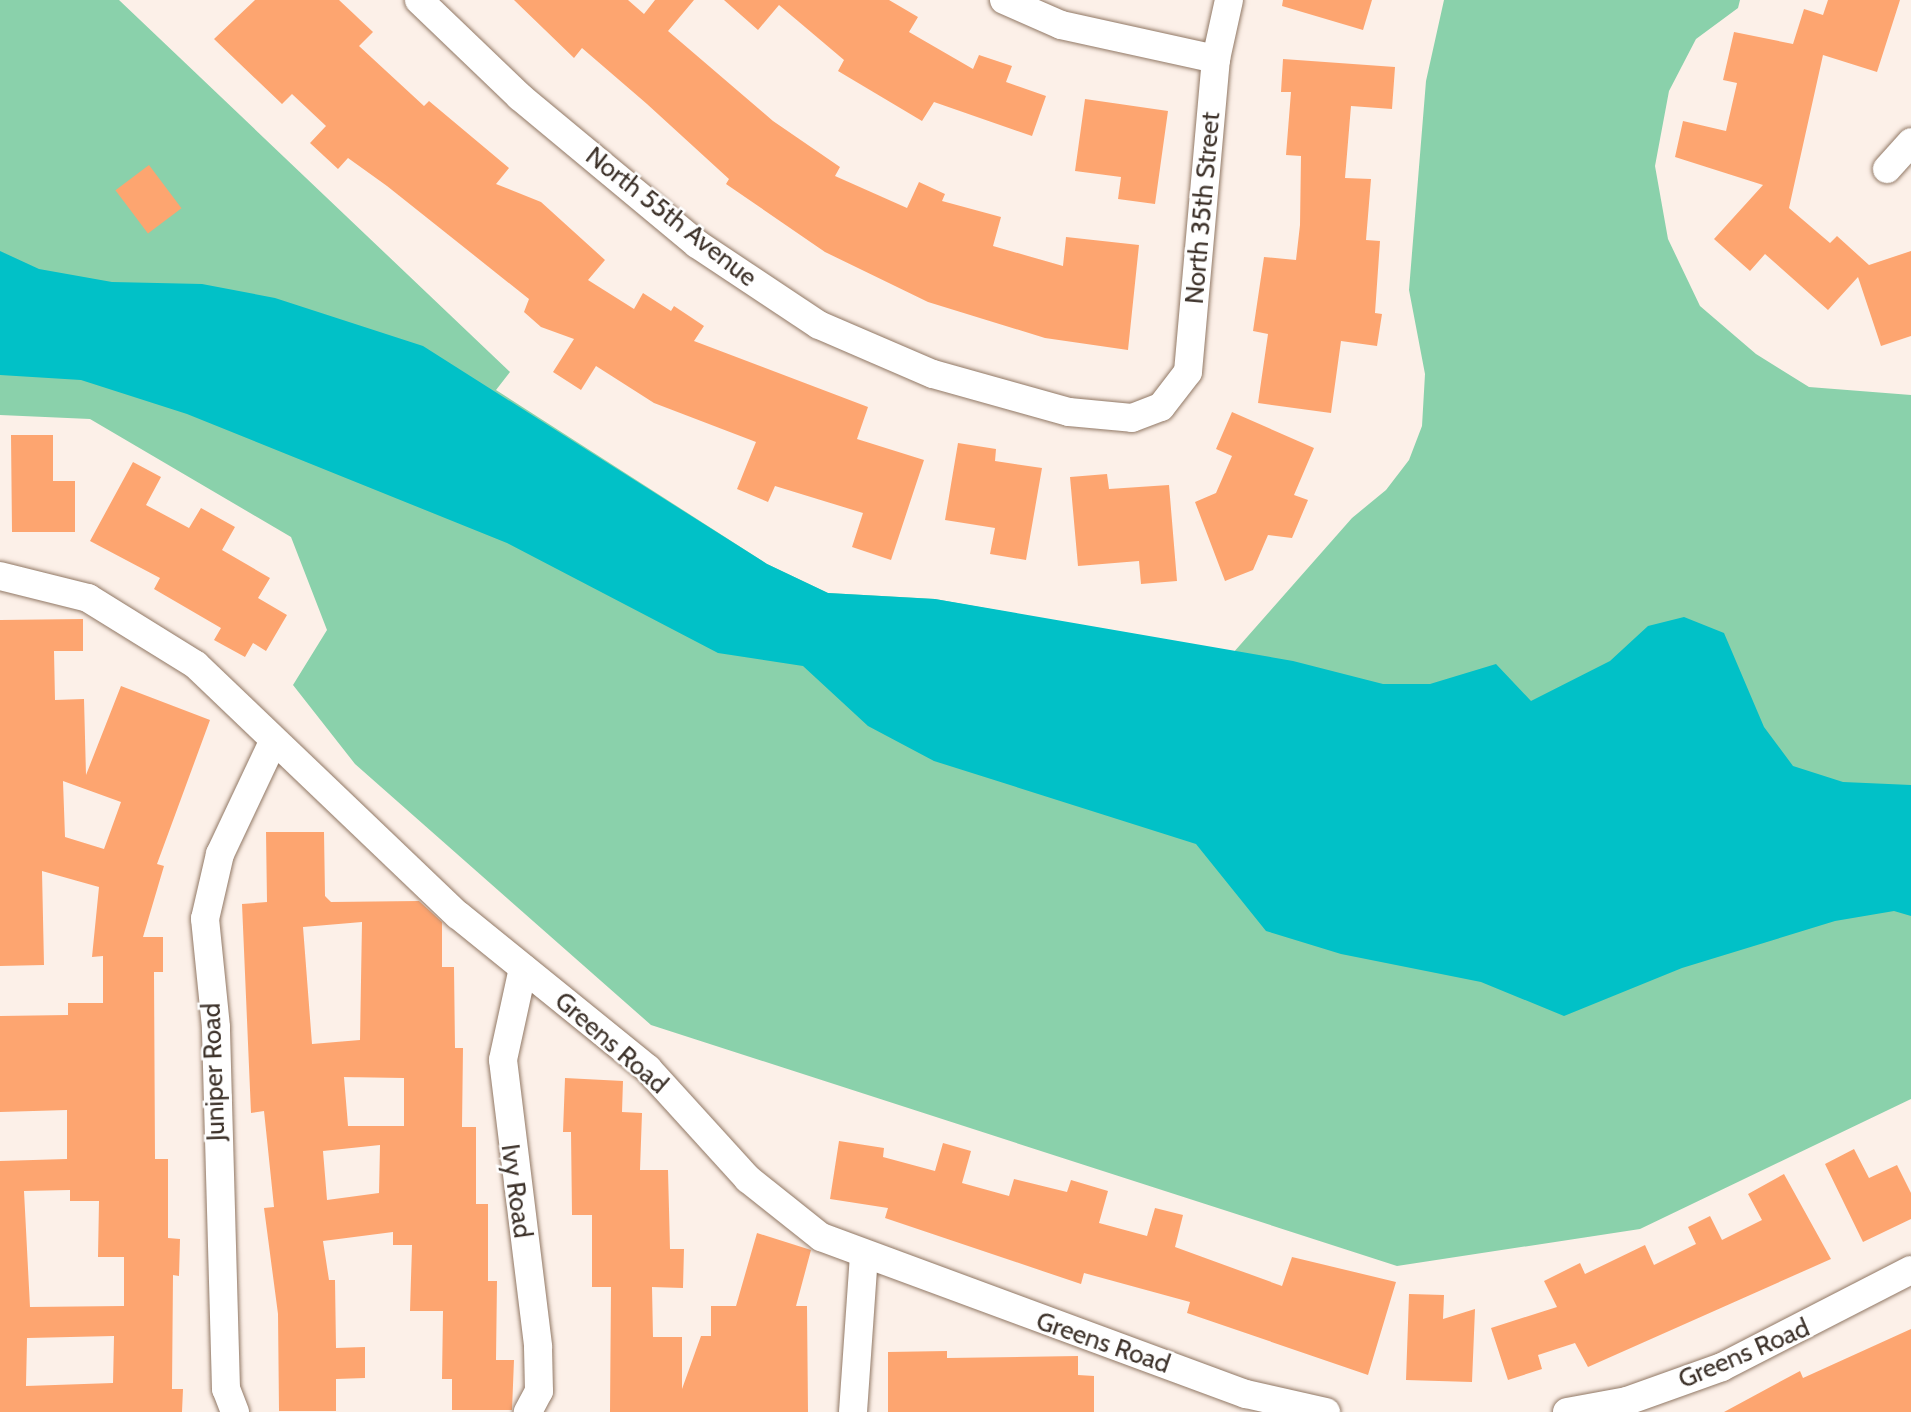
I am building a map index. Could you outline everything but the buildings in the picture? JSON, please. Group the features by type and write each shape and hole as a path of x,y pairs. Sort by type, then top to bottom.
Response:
{"street":[{"name":"North 55th Avenue","path":"419,0 520,97 697,244 819,325 933,374 1069,411 1132,418 1161,407"},
{"path":"1004,0 1061,26 1216,59"},
{"name":"North 35th Street","path":"1161,407 1188,372 1216,59 1229,0"},
{"path":"1887,169 1911,142"},
{"name":"Greens Road","path":"0,576 88,598 196,665 272,744 523,968 648,1069 748,1179 821,1237 864,1256 1246,1394 1326,1412"},
{"name":"Juniper Road","path":"235,1412 226,1389 216,1027 205,919 220,854 272,744"},
{"name":"Ivy Road","path":"523,968 503,1060 538,1347 539,1391 528,1412"},
{"path":"853,1412 864,1256"},
{"name":"Greens Road","path":"1567,1412 1627,1401 1721,1367 1911,1270"}],"green space":[{"path":"0,0 119,0 510,372 496,390 767,564 828,593 935,599 1233,653 1352,518 1386,490 1409,460 1422,426 1425,374 1409,290 1426,81 1444,0 1740,0 1738,8 1696,39 1669,91 1655,166 1668,239 1700,306 1756,354 1809,387 1911,395 1911,1099 1640,1229 1397,1266 651,1025 355,764 293,685 327,630 291,537 90,419 0,415"}],"water":[{"path":"0,251 39,269 112,282 202,284 275,298 423,346 767,564 828,593 935,599 1293,661 1383,684 1430,684 1496,664 1531,701 1610,661 1648,626 1684,617 1724,633 1764,727 1793,766 1843,782 1911,785 1911,916 1894,911 1835,921 1682,968 1564,1016 1481,982 1341,954 1266,931 1196,844 934,761 868,726 803,666 718,653 507,543 187,414 81,380 0,375"}]}
